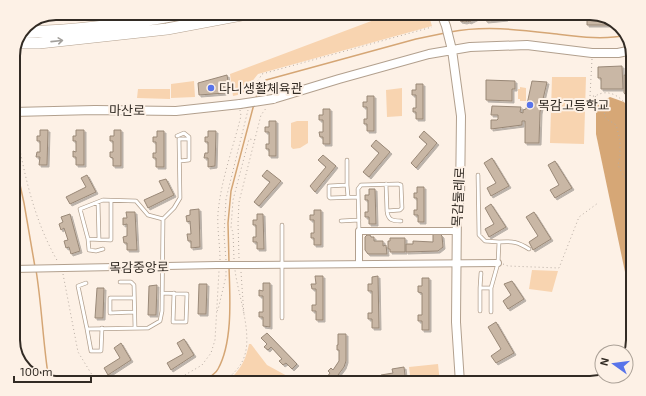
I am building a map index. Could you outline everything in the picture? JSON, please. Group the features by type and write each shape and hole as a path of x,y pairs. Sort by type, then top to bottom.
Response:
{"highway":[{"path":"29,32 80,28 145,20"},
{"path":"23,43 167,29 215,20"}],"street":[{"name":"목감둘레로","path":"444,20 452,50 462,116 460,200 457,208 456,231 456,322 460,376"},
{"path":"274,99 429,54 470,47 527,45 592,53 618,53 626,51"},
{"name":"마산로","path":"20,112 95,110 176,111 274,99"},
{"path":"359,264 359,232 456,231"},
{"path":"241,265 498,263"},
{"name":"목감중앙로","path":"20,269 241,265"}],"lane":[{"path":"178,136 184,132 189,137 189,160 180,161"},
{"path":"87,328 148,328 160,321 162,311 163,219 174,208 180,198 179,139 189,139"},
{"path":"347,160 348,197"},
{"path":"478,175 479,235 485,241 510,241 519,243 529,250"},
{"path":"386,184 387,216 393,221 400,221"},
{"path":"348,185 330,186 329,198 358,197"},
{"path":"359,232 358,189 361,185 401,185 402,208 400,210 387,211"},
{"path":"103,249 96,252 89,250 88,239 80,209 103,200 136,201 148,215 163,219"},
{"path":"88,239 110,240 111,200"},
{"path":"98,202 99,239"},
{"path":"341,221 359,220"},
{"path":"282,225 282,318"},
{"path":"491,312 491,288 498,263 499,242"},
{"path":"480,312 481,273"},
{"path":"120,282 131,282 134,285 135,328"},
{"path":"86,283 78,286 91,351 101,351 102,328"},
{"path":"480,288 491,288"},
{"path":"162,293 174,293 187,294 186,322 173,322 174,293"},
{"path":"134,298 110,298 110,313 134,312"}],"path":[{"path":"250,98 252,90 262,74 432,27"},
{"path":"592,53 590,96 604,93 621,98 626,103"},
{"path":"595,96 604,108 605,117 615,124 617,128 620,141 620,156 618,165 624,177 626,176"},
{"path":"246,331 238,223 239,202 261,115 274,99"},
{"path":"183,376 202,364 211,353 215,340 219,266 218,213 225,176 242,116 239,104"},
{"path":"226,262 224,235 226,199 249,106"},
{"path":"236,135 242,136"},
{"path":"249,139 255,140"},
{"path":"20,150 30,196 49,246 61,268 67,290 78,352 93,376"},
{"path":"498,263 508,266 559,268 579,217 598,203"},
{"path":"217,311 226,276 226,269"}],"shaded area":[{"path":"374,20 430,20 432,26 258,74 242,94 233,96 230,74"},
{"path":"552,77 586,77 584,144 550,143"},
{"path":"194,81 195,97 171,98 171,84"},
{"path":"520,87 526,88 526,101 520,101 520,99 518,99 518,89 520,89"},
{"path":"402,88 402,116 387,117 386,90"},
{"path":"138,89 170,89 170,99 137,98"},
{"path":"610,97 624,102 626,104 626,277 596,134 596,105"},
{"path":"297,121 308,121 308,143 300,148 293,149 291,147 291,123"},
{"path":"532,270 558,271 552,292 529,289"},
{"path":"249,344 251,344 267,365 287,376 233,376 246,356"},
{"path":"438,364 439,376 410,376 409,367"}],"building":[{"path":"460,20 473,20 469,22"},
{"path":"587,20 595,20 608,25 587,25"},
{"path":"622,66 623,89 601,89 601,78 598,78 598,67"},
{"name":"다니생활체육관","path":"227,75 228,81 223,83 225,93 199,95 198,83"},
{"path":"624,75 626,75 626,95 624,93"},
{"path":"486,80 515,81 515,89 512,89 512,101 486,100"},
{"path":"532,81 547,82 540,112 539,143 525,143 525,121 522,121 522,125 491,129 491,120 498,119 498,115 491,115 492,106 521,107 520,112 523,113 523,110 526,109"},
{"path":"416,84 423,84 423,119 416,119 416,112 413,112 413,108 416,108 416,95 412,95 412,90 416,90"},
{"path":"367,96 374,96 374,131 367,131 367,124 364,124 364,119 367,119 367,107 363,107 363,102 367,102"},
{"path":"323,109 330,109 330,144 323,144 323,137 320,137 319,132 323,132 323,120 319,120 319,115 323,115"},
{"path":"269,121 276,121 276,156 269,156 269,149 266,149 266,144 269,144 269,132 265,132 265,127 269,127"},
{"path":"40,130 48,130 47,165 39,165 40,157 36,157 37,152 40,152 40,141 37,141 37,136 40,136"},
{"path":"76,130 84,130 84,165 76,165 76,157 73,157 73,151 76,152 76,141 73,141 73,136 76,136"},
{"path":"114,130 121,130 121,166 113,166 113,158 110,157 110,152 113,152 113,141 110,141 110,136 114,136"},
{"path":"157,131 164,131 164,167 156,167 156,158 153,158 153,153 156,153 156,142 153,142 153,137 157,137"},
{"path":"208,131 216,131 215,166 208,167 208,158 204,158 205,153 208,153 208,142 205,142 205,137 208,137"},
{"path":"424,131 437,143 416,168 411,163 427,144 419,137"},
{"path":"376,140 390,152 369,177 363,172 379,153 371,146"},
{"path":"323,155 336,166 315,192 310,186 326,167 318,160"},
{"path":"492,158 509,186 491,196 487,188 496,183 484,163"},
{"path":"555,161 572,188 555,198 550,190 559,185 548,165"},
{"path":"267,170 281,181 259,206 254,202 270,182 262,176"},
{"path":"87,175 96,192 70,204 66,197 86,187 81,178"},
{"path":"166,179 174,195 148,208 144,200 164,191 159,181"},
{"path":"417,187 424,187 424,222 418,222 418,215 414,215 414,210 417,210 417,198 414,198 414,193 417,193"},
{"path":"369,189 375,189 376,224 369,224 369,217 365,217 365,212 368,212 368,200 365,200 365,195 369,195"},
{"path":"491,204 506,227 489,237 485,229 494,224 485,208"},
{"path":"199,209 200,247 191,248 191,241 188,241 187,234 191,234 190,221 187,222 186,216 190,215 190,210"},
{"path":"314,210 321,210 321,245 314,245 314,238 311,238 311,233 314,233 314,220 310,220 310,215 314,215"},
{"path":"126,212 135,212 137,250 127,250 127,243 124,243 123,237 127,236 127,224 123,225 123,218 127,218"},
{"path":"534,212 551,239 533,250 529,242 538,236 526,217"},
{"path":"70,214 80,251 71,254 69,247 66,248 64,241 68,240 64,228 61,230 59,224 63,222 61,217"},
{"path":"257,214 263,214 264,249 257,249 257,242 253,242 253,237 256,237 256,225 253,225 253,220 257,220"},
{"path":"433,234 440,234 442,236 443,247 438,251 406,252 406,244 413,244 413,241 433,242"},
{"path":"367,235 374,237 374,241 383,241 383,246 386,245 387,254 368,254 365,250 365,237"},
{"path":"390,238 405,238 405,252 390,252 390,249 388,249 388,241 390,241"},
{"path":"315,276 323,276 323,320 316,320 316,311 312,311 312,305 316,305 316,289 312,289 311,284 316,284"},
{"path":"378,276 379,328 372,328 372,319 368,319 368,313 372,313 372,291 368,291 368,284 372,284 372,277"},
{"path":"422,278 429,278 429,330 422,330 422,321 418,321 418,315 422,315 422,293 418,292 418,286 422,286"},
{"path":"512,281 524,299 508,309 503,301 511,295 504,284"},
{"path":"263,283 270,283 270,327 263,326 263,317 259,317 259,312 263,312 263,296 259,296 259,290 263,291"},
{"path":"199,284 207,284 206,314 198,314"},
{"path":"157,285 156,315 148,315 149,286"},
{"path":"97,288 104,288 103,318 95,318"},
{"path":"496,322 514,353 496,363 491,356 501,349 488,327"},
{"path":"267,333 297,364 292,369 286,363 283,365 279,361 282,359 271,347 268,350 264,347 267,344 261,338"},
{"path":"338,334 346,334 346,361 344,367 337,376 328,376 330,373 328,371 331,368 333,370 339,361 339,350 337,350"},
{"path":"184,339 194,355 171,370 167,363 183,354 177,343"},
{"path":"121,343 131,360 108,375 104,368 120,358 114,348"},
{"path":"404,367 405,376 381,376 393,373 392,369"}],"waterway":[{"path":"450,32 490,29 517,30 592,38 620,36"},
{"path":"256,98 259,88 266,80 416,39 445,33"},
{"path":"229,263 228,223 231,191 254,104"},
{"path":"20,185 35,267"},
{"path":"212,376 218,369 226,346 230,319 229,267"},
{"path":"36,270 48,375"}],"place":[{"name":"다니생활체육관","path":"211,88"},
{"name":"목감고등학교","path":"530,105"}]}
